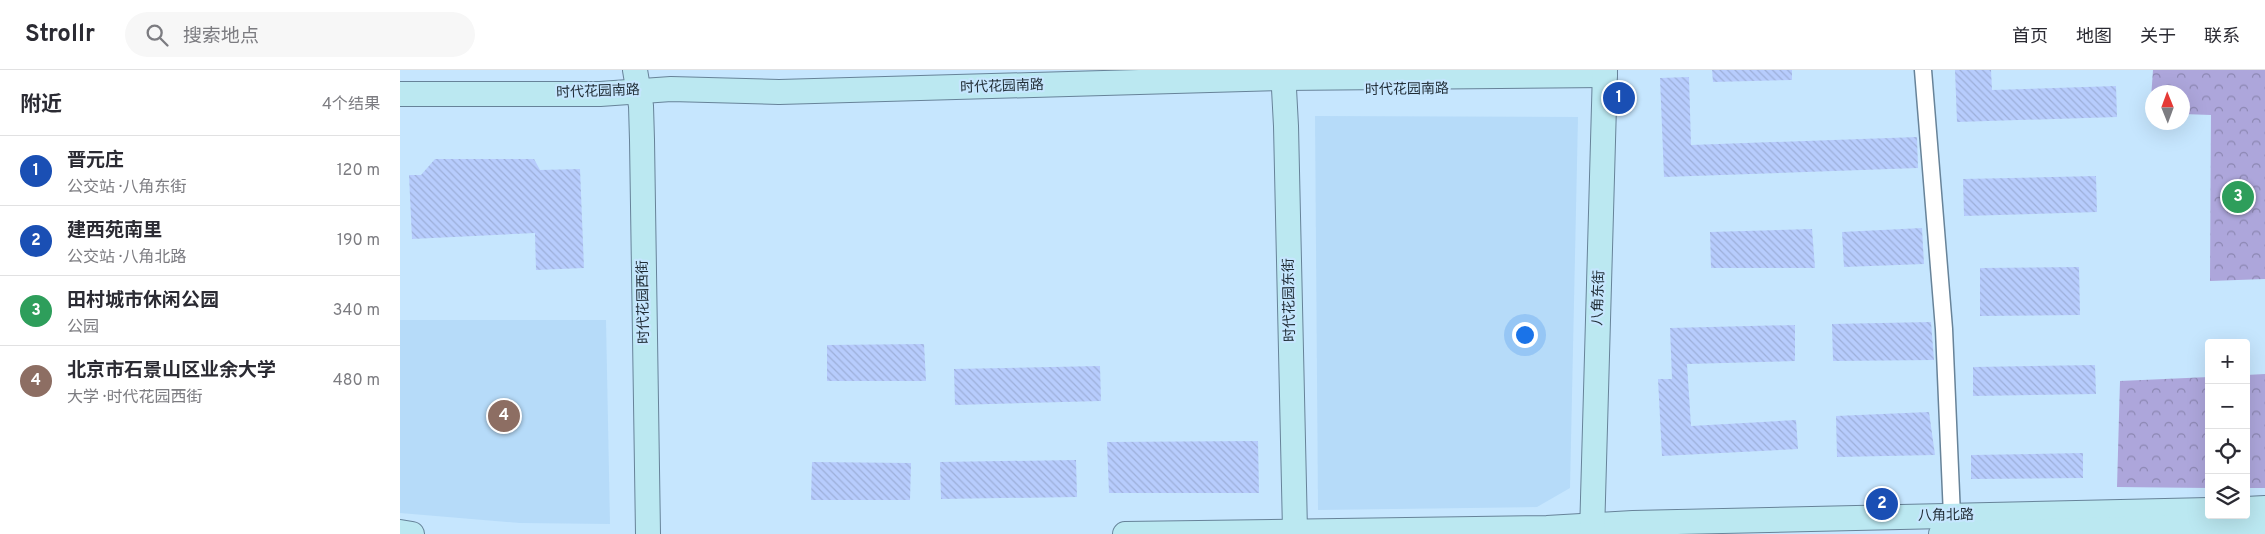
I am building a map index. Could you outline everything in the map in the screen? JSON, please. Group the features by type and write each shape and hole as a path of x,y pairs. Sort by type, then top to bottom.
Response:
{"street":[{"path":"1923,70 1944,329 1946,525"},
{"name":"时代花园南路","path":"400,94 631,89 778,100 1283,80 1605,77"},
{"name":"八角东街","path":"1598,532 1605,77"},
{"name":"时代花园东街","path":"1283,80 1295,531"},
{"name":"时代花园南路","path":"400,108 631,89"},
{"name":"时代花园西街","path":"631,89 636,534"},
{"name":"时代花园西街","path":"631,89 648,534"},
{"path":"2250,509 2265,508"},
{"name":"八角北路","path":"1946,525 2205,510"},
{"name":"八角北路","path":"1125,534 1295,531 1598,532 1633,522 1946,525 2265,525"},
{"path":"400,532 412,534"}],"shaded area":[{"path":"1315,116 1578,117 1570,488 1537,507 1318,510"},
{"path":"400,320 606,320 610,524 520,523 400,513"}],"green space":[{"path":"2153,70 2265,70 2265,279 2210,281 2211,115 2190,114 2190,85 2152,85"},
{"path":"2265,374 2265,488 2250,488 2250,375"},
{"path":"2205,377 2205,488 2117,487 2120,381"}],"building":[{"path":"1712,70 1792,70 1792,80 1713,82"},
{"path":"1955,70 1991,70 1992,90 2116,86 2117,117 1957,122"},
{"path":"1689,77 1691,145 1917,137 1918,168 1664,177 1660,78"},
{"path":"435,159 534,159 540,170 580,169 584,268 536,270 535,233 412,239 409,175 421,175"},
{"path":"2096,176 2097,212 1964,216 1963,179"},
{"path":"1922,228 1924,264 1844,267 1842,232"},
{"path":"1812,229 1815,268 1711,268 1710,232"},
{"path":"2079,267 2080,315 1980,316 1980,268"},
{"path":"1931,322 1934,360 1833,361 1832,324"},
{"path":"1795,325 1795,361 1687,364 1691,426 1796,420 1798,449 1662,456 1658,379 1672,379 1670,328"},
{"path":"924,344 926,381 827,381 827,345"},
{"path":"2095,365 2096,394 1973,396 1973,367"},
{"path":"1100,366 1101,401 955,405 954,369"},
{"path":"1929,412 1935,455 1837,457 1836,416"},
{"path":"1258,441 1259,493 1109,493 1107,442"},
{"path":"2083,453 2083,478 1971,479 1971,455"},
{"path":"1076,460 1077,497 941,499 940,462"},
{"path":"812,462 911,463 910,500 811,500"}],"place":[{"name":"晋元庄","path":"1619,98"},
{"name":"田村城市休闲公园","path":"2238,197"},
{"name":"北京市石景山区业余大学","path":"504,416"},
{"name":"建西苑南里","path":"1882,504"}]}
